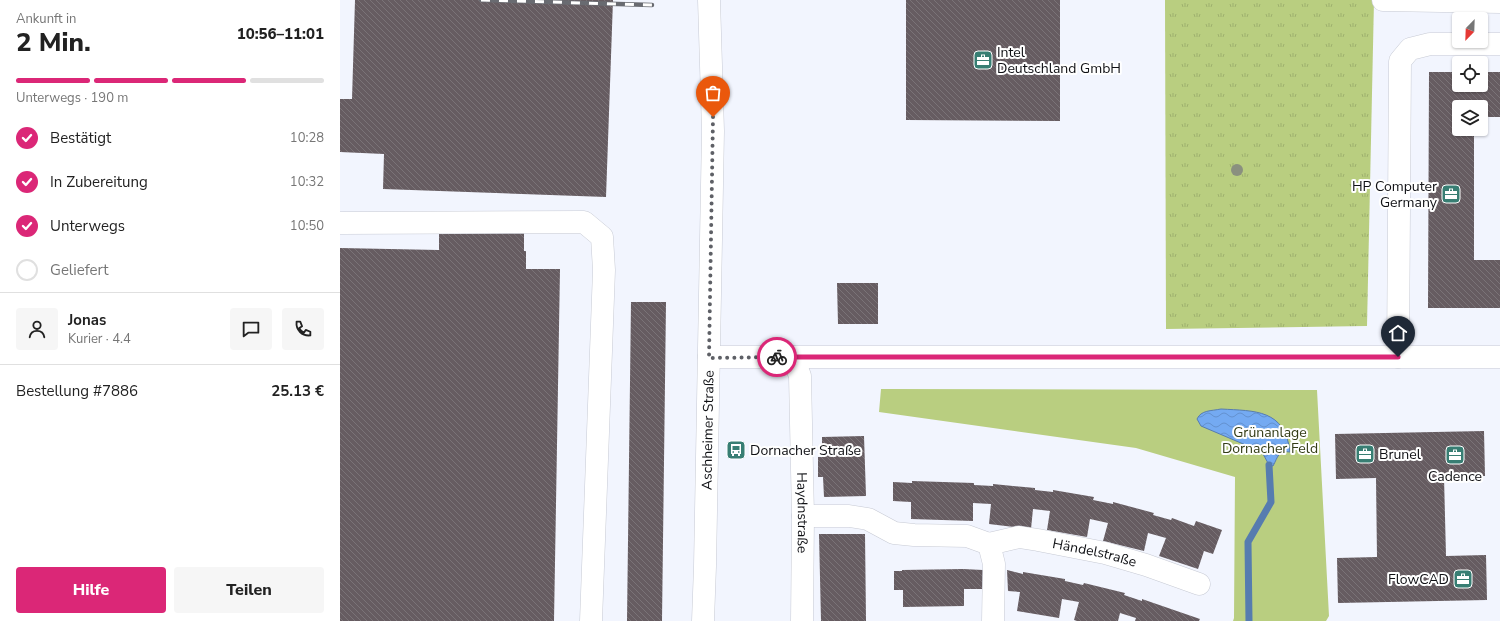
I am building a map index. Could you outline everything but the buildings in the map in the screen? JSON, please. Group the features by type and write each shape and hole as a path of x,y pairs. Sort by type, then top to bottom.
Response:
{"street":[{"name":"Aschheimer Straße","path":"703,621 706,566 713,131 709,0"},
{"path":"1383,0 1500,2"},
{"path":"1398,357 1400,61 1410,48 1430,44 1500,44"},
{"path":"340,223 584,222 602,237 604,270 591,621"},
{"name":"Haydnstraße","path":"793,357 800,376 802,621"},
{"path":"709,358 1500,357"},
{"path":"802,516 848,516 868,520 894,533 967,536 989,544 994,564 993,621 1002,621"},
{"name":"Händelstraße","path":"989,544 1018,537 1038,540 1105,553 1146,565 1199,584"}],"green space":[{"path":"1165,0 1374,0 1367,326 1166,329"},
{"name":"Grünanlage Dornacher Feld","path":"881,389 1317,390 1329,616 1326,621 1233,621 1235,477 1136,448 879,412"}],"water":[{"path":"1221,409 1256,412 1275,420 1282,427 1287,438 1290,452 1281,453 1277,457 1273,466 1269,465 1262,452 1201,426 1197,419 1201,414 1207,411"}],"waterway":[{"path":"1249,621 1248,542 1271,502 1269,465"}],"railway":[{"path":"481,0 652,5"}],"way so far":[{"path":"713,117 709,358 777,357"}],"place":[{"name":"Intel Deutschland GmbH","path":"983,60"},
{"name":"HP Computer Germany","path":"1451,194"},
{"name":"Dornacher Straße","path":"736,450"},
{"name":"Brunel","path":"1365,454"},
{"name":"Cadence","path":"1455,455"},
{"name":"FlowCAD","path":"1463,579"}],"route":[{"path":"777,357 1398,357"}]}
